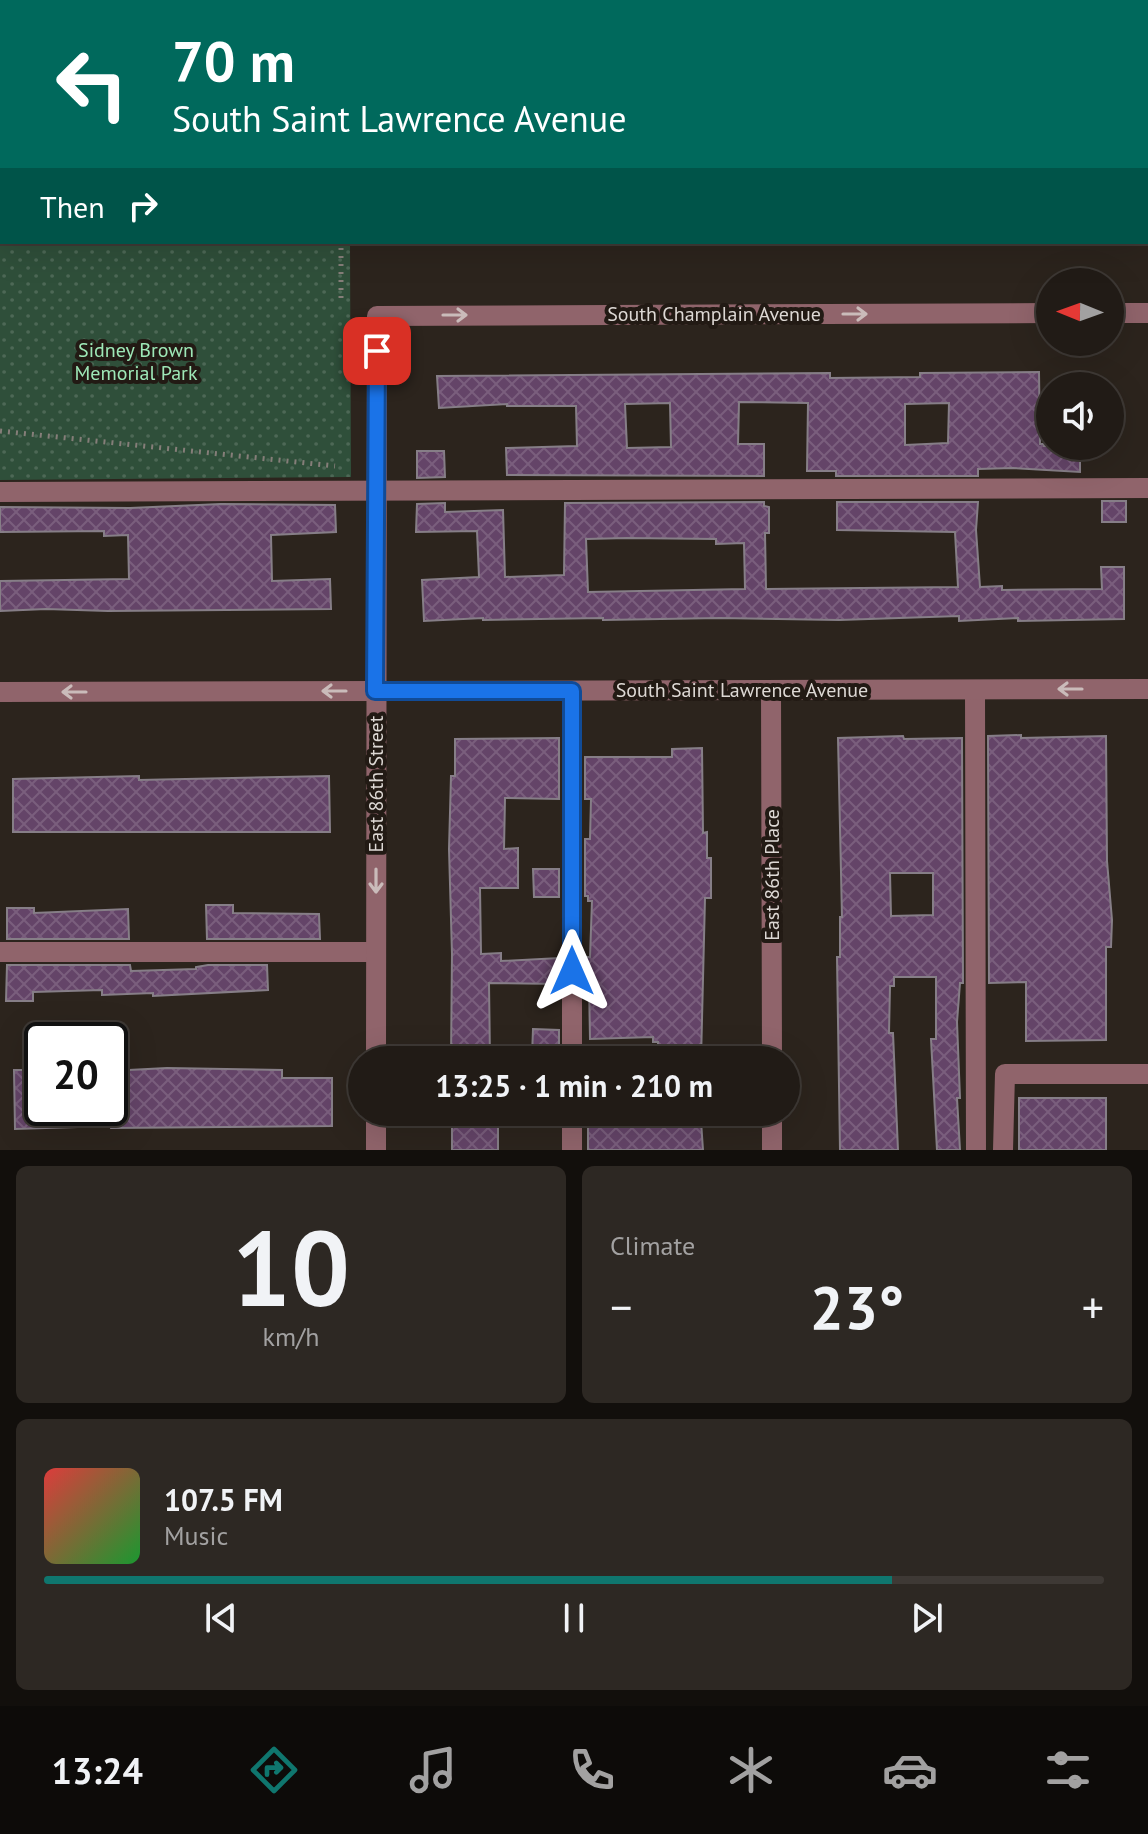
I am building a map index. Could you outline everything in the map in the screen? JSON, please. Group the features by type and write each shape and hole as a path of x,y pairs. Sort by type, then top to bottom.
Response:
{"street":[{"name":"South Champlain Avenue","path":"377,316 1036,313"},
{"path":"1124,313 1148,313"},
{"name":"East 86th Street","path":"376,1046 377,316"},
{"path":"0,492 1148,488"},
{"name":"South Saint Lawrence Avenue","path":"0,692 1148,689"},
{"name":"East 86th Place","path":"771,690 772,1046"},
{"path":"975,690 976,1150"},
{"path":"572,691 572,1046"},
{"path":"0,952 376,952"},
{"path":"1003,1150 1005,1074 1148,1074"},
{"path":"376,1126 376,1150"},
{"path":"572,1126 572,1150"},
{"path":"772,1126 772,1150"}],"path":[{"path":"341,244 341,298"},
{"path":"0,431 340,466"}],"green space":[{"name":"Sidney Brown Memorial Park","path":"0,244 350,244 351,477 0,480"}],"building":[{"path":"1036,372 1036,460 1080,460 1080,472 1013,468 978,469 978,476 836,476 836,471 807,471 808,403 739,402 738,444 764,444 764,476 507,475 506,448 577,446 576,406 507,404 439,408 437,376 830,373 830,378 920,377 920,373","holes":["670,403 671,447 627,448 625,404","949,403 948,443 905,445 905,404"]},
{"path":"417,451 444,451 445,477 417,478"},
{"path":"1102,501 1126,501 1126,522 1102,522"},
{"path":"764,502 764,506 769,507 769,533 765,533 766,589 958,587 955,532 837,530 837,502 978,502 976,530 980,587 1002,586 1002,590 1102,589 1101,567 1124,567 1124,619 959,621 959,616 839,620 483,618 424,621 422,580 479,577 477,531 416,532 417,504 445,503 445,512 503,510 505,577 564,575 565,503","holes":["586,539 716,539 716,544 744,543 745,589 588,592"]},
{"path":"221,504 335,505 336,532 271,535 272,581 330,579 331,609 0,611 0,581 129,579 128,535 104,536 104,531 0,532 0,507 130,508"},
{"path":"1021,735 1021,738 1106,736 1107,861 1112,920 1111,947 1106,947 1106,1040 1026,1041 1026,982 989,983 988,736"},
{"path":"559,738 559,799 505,798 504,849 518,848 518,888 480,888 481,954 501,953 501,961 559,958 559,984 489,983 490,1046 451,1046 449,849 455,739"},
{"path":"838,738 962,738 963,983 960,983 957,1022 960,1150 937,1150 931,1039 936,1039 936,977 894,977 894,986 890,986 889,1033 893,1033 898,1150 840,1150 837,957 840,957 842,917","holes":["890,873 933,873 933,915 891,916"]},
{"path":"702,748 703,833 707,832 707,858 711,858 711,898 705,898 701,1046 658,1046 658,1042 653,1042 653,1037 590,1039 589,983 585,983 585,957 590,957 592,901 585,896 585,839 590,839 591,799 585,799 585,757 672,757 672,749"},
{"path":"139,776 139,780 329,776 330,832 13,832 13,779"},
{"path":"533,869 559,869 559,897 534,897"},
{"path":"206,905 233,905 233,913 319,914 320,939 207,939"},
{"path":"7,908 34,908 34,913 128,909 129,939 7,939"},
{"path":"7,965 130,965 131,971 196,969 208,965 267,965 268,990 153,996 153,993 102,995 102,990 33,992 33,1001 6,1001"},
{"path":"533,1029 559,1030 559,1046 532,1046"},
{"path":"14,1070 24,1070 24,1126 110,1126 15,1129"},
{"path":"128,1070 282,1070 282,1078 332,1078 332,1126 111,1128 128,1126"},
{"path":"1019,1098 1106,1098 1106,1150 1019,1150"},
{"path":"452,1126 498,1126 498,1150 452,1150"},
{"path":"588,1126 701,1126 703,1150 588,1150"}],"route":[{"path":"377,351 375,691 572,691 572,971"}]}
